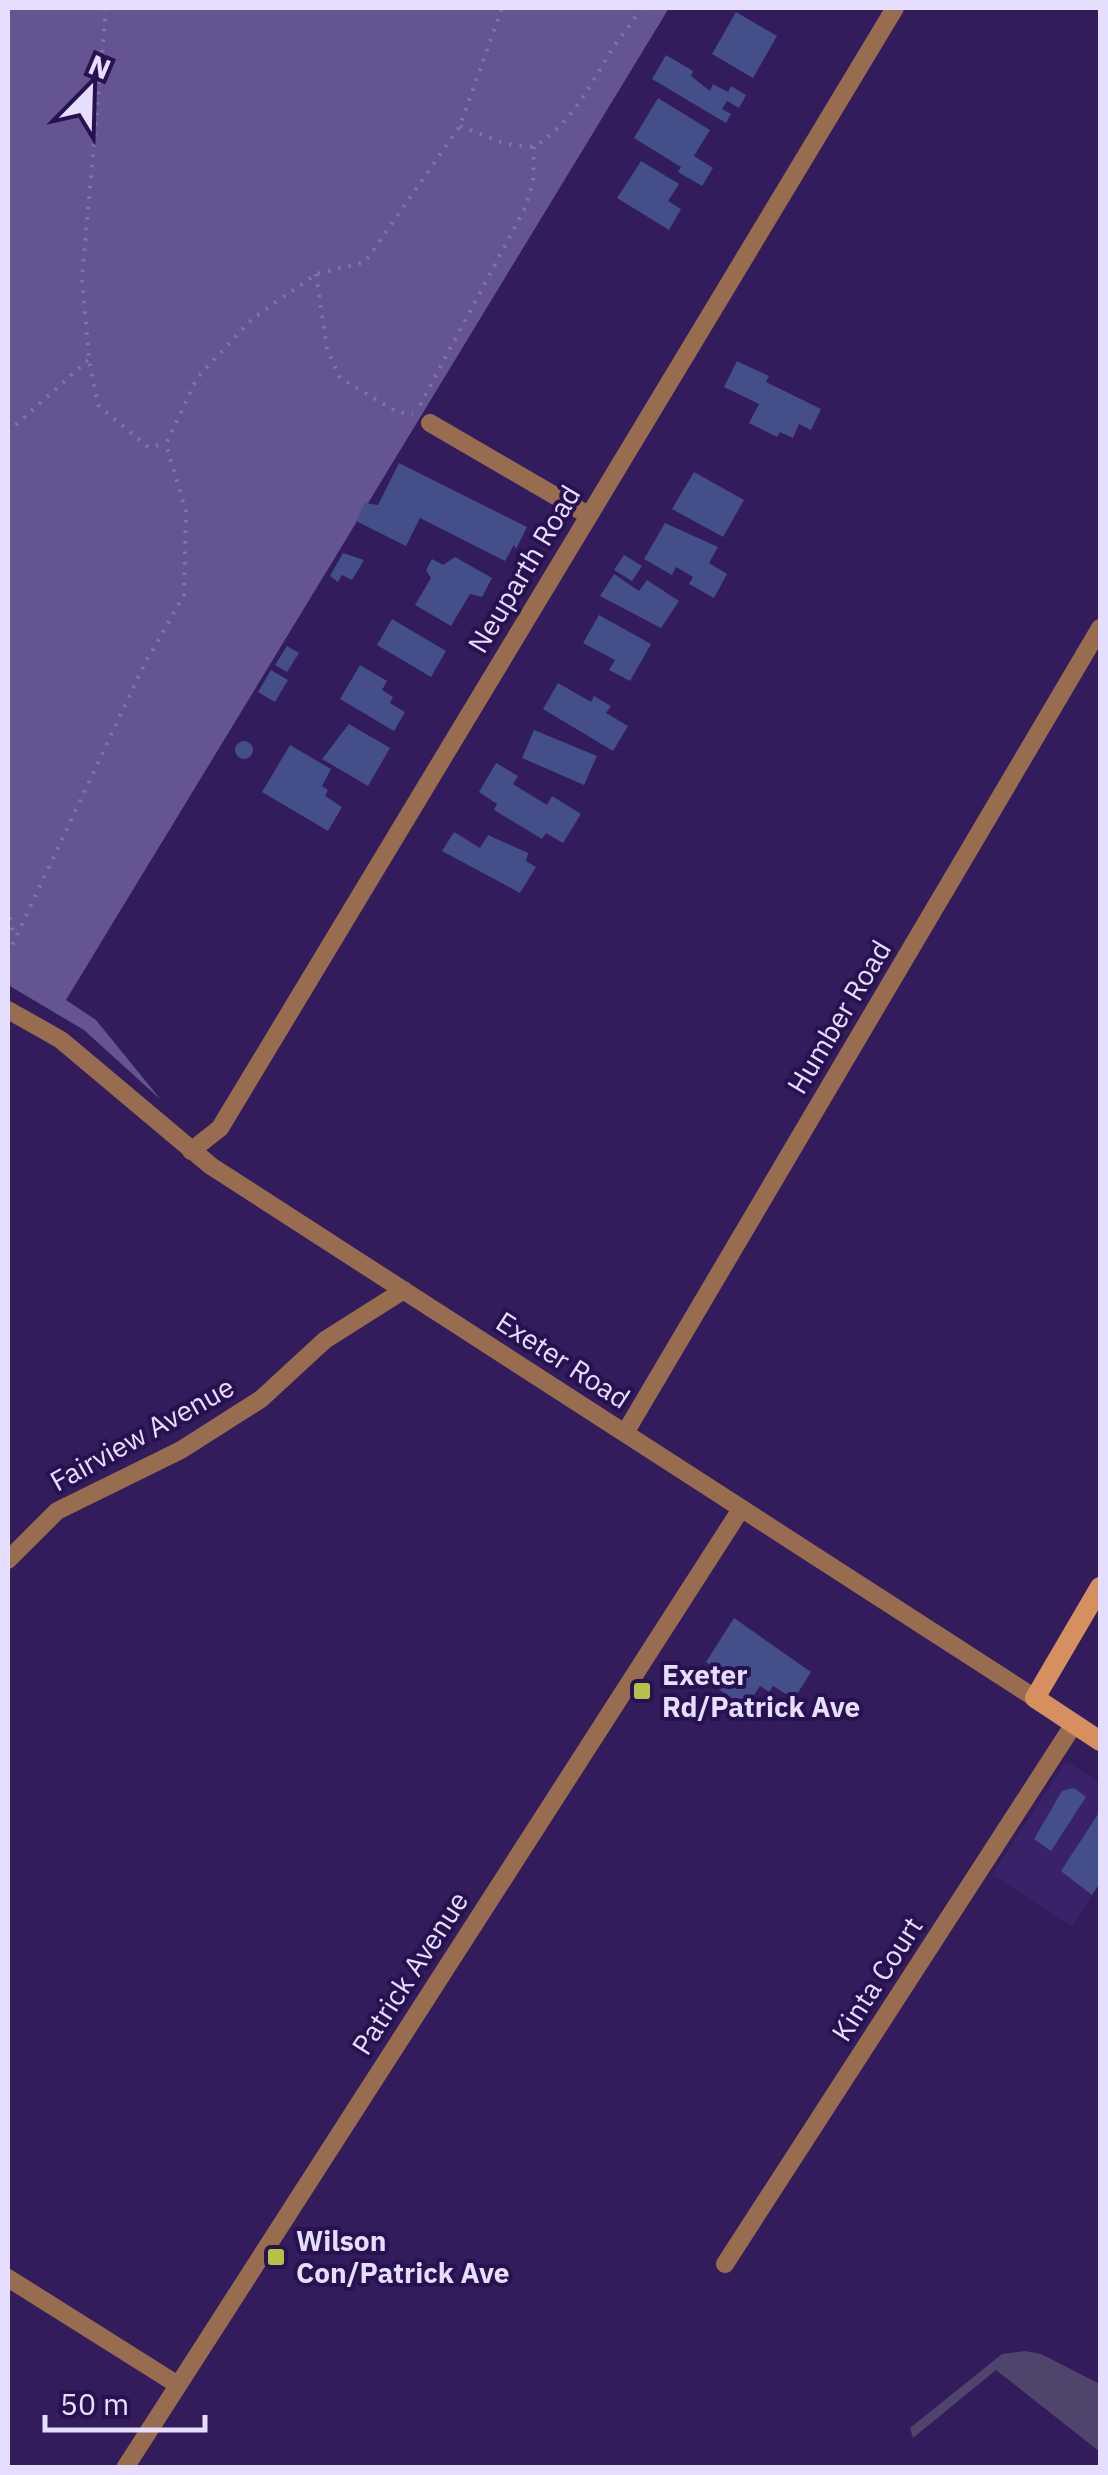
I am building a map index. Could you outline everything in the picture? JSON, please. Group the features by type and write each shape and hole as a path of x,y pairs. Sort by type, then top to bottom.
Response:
{"main road":[{"path":"1035,1698 1100,1587"},
{"name":"Exeter Road","path":"1035,1698 1100,1742"}],"street":[{"name":"Neuparth Road","path":"192,1151 220,1128 895,8"},
{"path":"430,423 588,515"},
{"name":"Humber Road","path":"624,1433 1100,628"},
{"name":"Exeter Road","path":"8,1010 62,1040 192,1151 1035,1698"},
{"name":"Fairview Avenue","path":"8,1560 57,1511 180,1450 261,1399 325,1340 404,1290"},
{"name":"Patrick Avenue","path":"125,2468 741,1509"},
{"name":"Kinta Court","path":"725,2264 1074,1724"},
{"path":"8,2278 178,2385"}],"path":[{"path":"106,8 82,278 89,359 98,405 148,447 166,444"},
{"path":"8,954 144,665 184,594 186,512 166,444 197,378 252,320 316,274 364,262 460,126 502,8"},
{"path":"460,126 506,144 534,148 564,126 589,94 610,53 642,8"},
{"path":"316,274 327,349 340,378 397,412 415,414 524,210 532,183 534,148"},
{"path":"8,432 89,359"},
{"path":"8,908 15,938"}],"shaded area":[{"path":"8,8 669,8 66,1000 96,1020 161,1100 84,1030 8,985"},
{"path":"1066,1761 1100,1783 1100,1883 1072,1926 992,1875"},
{"path":"1002,2354 1041,2354 1100,2384 1100,2452 996,2370 913,2438 910,2428"}],"building":[{"path":"736,12 777,36 753,78 712,54"},
{"path":"666,55 693,71 691,76 710,91 713,84 728,92 731,86 746,95 739,108 727,101 722,109 731,114 726,123 652,79"},
{"path":"658,98 710,130 694,156 713,168 702,186 678,172 681,167 634,138"},
{"path":"641,161 679,184 668,201 681,209 669,230 617,198"},
{"path":"737,361 769,376 766,382 821,409 811,430 799,424 793,438 780,432 777,437 749,423 759,404 724,387"},
{"path":"399,463 527,527 516,549 514,545 505,561 420,518 406,546 356,521 365,503 378,505"},
{"path":"694,472 744,500 723,537 672,509"},
{"path":"665,523 718,547 709,563 727,574 714,598 689,584 693,577 676,567 672,575 644,559"},
{"path":"343,553 364,560 352,580 342,575 338,582 330,576"},
{"path":"624,555 642,566 632,581 614,570"},
{"path":"455,557 492,578 482,597 470,594 451,626 415,605 431,578 426,570 432,559 443,565"},
{"path":"614,574 639,591 647,580 679,601 661,628 600,596"},
{"path":"599,615 651,644 630,681 609,670 615,660 583,643"},
{"path":"392,619 446,651 431,677 377,645"},
{"path":"287,646 299,653 287,672 275,665"},
{"path":"360,665 387,681 382,690 393,697 390,703 405,712 394,731 340,699"},
{"path":"271,670 288,680 275,702 258,692"},
{"path":"558,683 591,702 594,696 611,706 606,713 628,726 613,751 543,709"},
{"path":"349,724 390,748 368,786 322,759"},
{"path":"534,730 597,756 584,785 522,758"},
{"path":"244,741 253,750 244,759 235,750"},
{"path":"290,745 331,769 322,786 328,790 325,796 342,807 328,831 262,792"},
{"path":"496,763 518,776 513,784 547,805 552,796 581,814 563,843 546,833 542,839 494,810 497,804 479,792"},
{"path":"454,832 480,848 488,835 528,853 526,861 536,867 520,893 442,851"},
{"path":"734,1618 811,1672 794,1699 773,1686 769,1692 760,1686 746,1707 712,1685 720,1672 706,1662"},
{"path":"1074,1788 1086,1797 1051,1851 1034,1839 1062,1791"},
{"path":"1100,1811 1100,1883 1092,1895 1061,1871"}],"place":[{"name":"Exeter Rd/Patrick Ave","path":"642,1691"},
{"name":"Wilson Con/Patrick Ave","path":"276,2257"}]}
